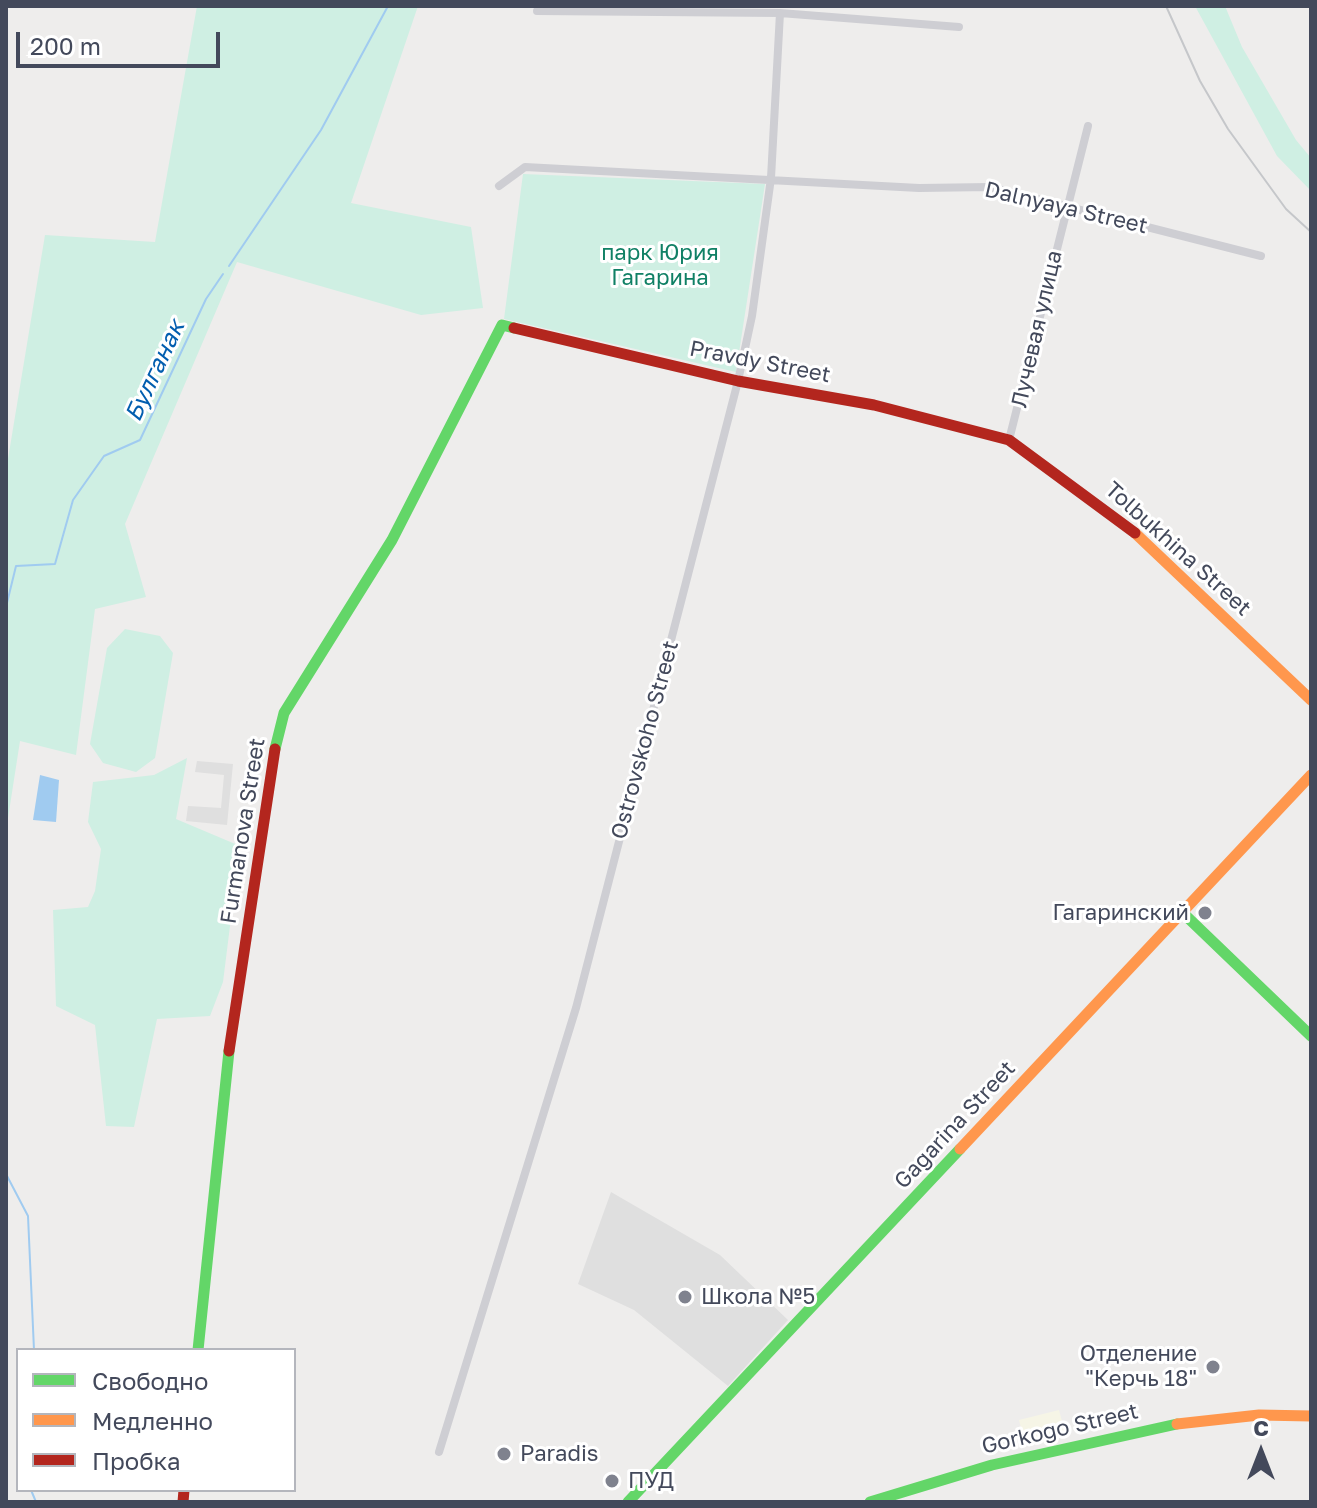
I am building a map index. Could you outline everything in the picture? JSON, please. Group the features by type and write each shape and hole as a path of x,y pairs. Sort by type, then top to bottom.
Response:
{"main road":[{"name":"Pravdy Street","path":"502,325 738,381 874,405 1009,440"},
{"name":"Furmanova Street","path":"198,1348 211,1251 227,1064 262,853 269,773 284,713 392,540 502,325"},
{"name":"Tolbukhina Street","path":"1009,440 1121,520 1311,700"},
{"name":"Gagarina Street","path":"628,1502 1311,775"},
{"path":"1183,913 1311,1036"},
{"name":"Gorkogo Street","path":"870,1502 1005,1461 1176,1424 1259,1415 1311,1416"}],"street":[{"path":"537,11 780,13 959,27"},
{"name":"Ostrovskoho Street","path":"439,1452 576,1008 738,381 752,316 771,178 780,13"},
{"name":"Лучевая улица","path":"1009,440 1088,126"},
{"name":"Dalnyaya Street","path":"499,186 525,167 919,188 990,187 1261,256"}],"shaded area":[{"path":"197,761 233,764 227,825 186,821 188,806 221,808 224,775 195,772"},
{"name":"Школа №5","path":"611,1192 720,1255 788,1320 728,1386 634,1310 578,1284"},
{"path":"1059,1410 1065,1433 1025,1443 1019,1420"}],"green space":[{"path":"197,6 418,6 351,203 471,227 483,308 421,315 237,262 125,524 146,597 95,609 76,755 20,741 6,831 6,471 45,235 155,242"},
{"path":"1195,6 1225,6 1242,47 1296,140 1311,158 1311,191 1277,156"},
{"name":"парк Юрия Гагарина","path":"523,174 765,184 736,372 504,319"},
{"path":"125,629 160,636 173,653 155,758 136,772 103,763 90,744 107,648"},
{"path":"187,758 176,819 240,846 223,982 210,1016 157,1019 134,1127 106,1126 95,1025 56,1006 53,910 88,907 95,891 101,849 88,822 93,782 154,775"}],"water":[{"path":"40,775 59,780 56,822 33,820"}],"waterway":[{"name":"Булганак","path":"229,266 321,130 388,6"},
{"name":"Булганак","path":"6,607 16,566 55,564 73,500 104,456 140,440 206,299 223,274"},
{"name":"Булганак","path":"6,1174 28,1216 34,1348"},
{"name":"Булганак","path":"32,1492 36,1502"}],"railway":[{"path":"1166,6 1200,81 1228,129 1286,209 1311,232"}],"traffic: fast":[{"path":"275,749 284,713 392,540 502,325 514,328"},
{"path":"1183,913 1311,1036"},
{"path":"198,1348 229,1051"},
{"path":"628,1502 960,1149"},
{"path":"870,1502 992,1465 1177,1424"}],"traffic: slow":[{"path":"1135,533 1311,700"},
{"path":"960,1149 1311,775"},
{"path":"1177,1424 1259,1415 1311,1416"}],"traffic: jam":[{"path":"514,328 738,381 874,405 1009,440 1135,533"},
{"path":"229,1051 275,749"},
{"path":"183,1502 184,1492"}],"place":[{"name":"Гагаринский","path":"1205,913"},
{"name":"Школа №5","path":"685,1297"},
{"name":"Отделение \"Керчь 18\"","path":"1213,1367"},
{"name":"Paradis","path":"504,1454"},
{"name":"ПУД","path":"612,1481"}]}
